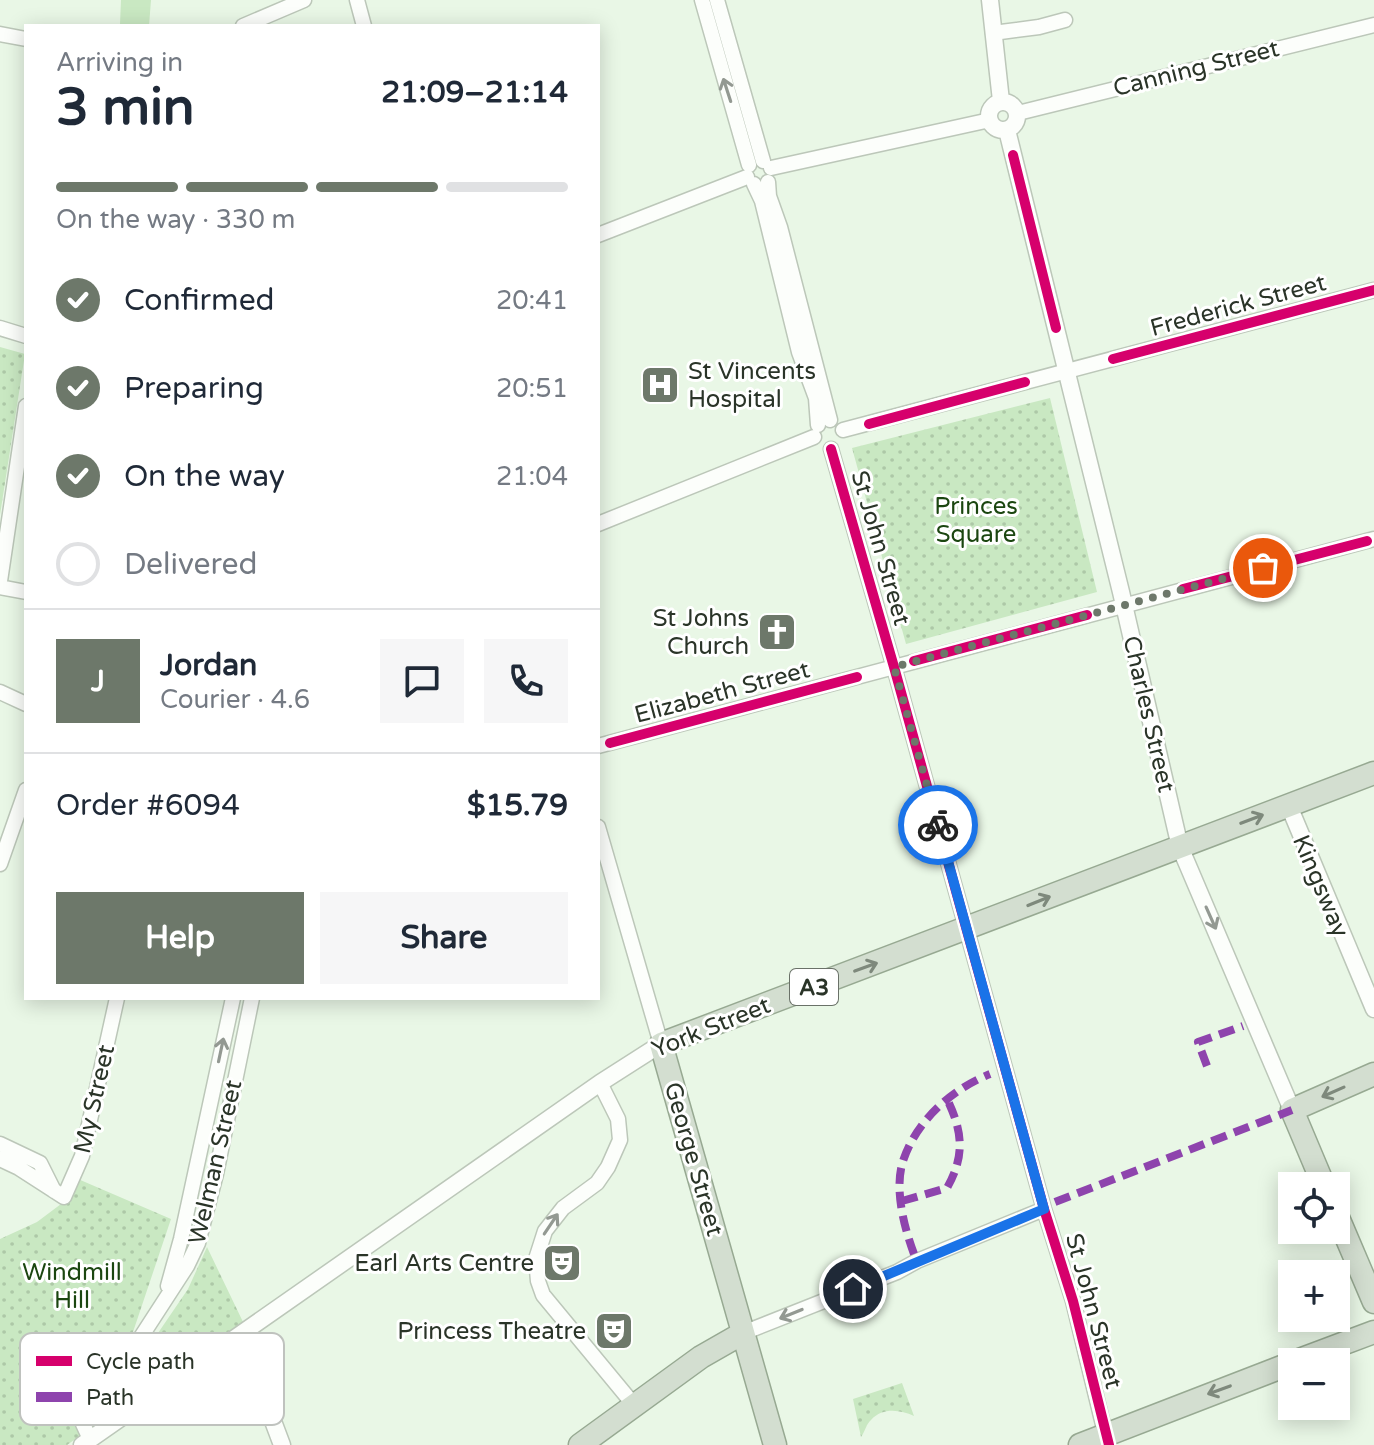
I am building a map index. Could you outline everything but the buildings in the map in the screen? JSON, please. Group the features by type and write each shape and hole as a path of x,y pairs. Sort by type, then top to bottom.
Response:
{"highway":[{"name":"York Street","path":"661,1044 1374,773"},
{"name":"George Street","path":"661,1044 775,1445"},
{"path":"1292,1110 1374,1074"},
{"name":"Charles Street","path":"1292,1110 1318,1172"},
{"path":"1349,1244 1374,1302"},
{"path":"1331,1348 1374,1332"},
{"path":"580,1445 701,1357 743,1333"},
{"path":"1080,1445 1107,1440 1278,1368"}],"street":[{"path":"248,24 304,0"},
{"path":"357,0 363,24"},
{"path":"990,0 1001,101"},
{"path":"600,523 821,427 838,423 843,430 843,440 831,449 818,445 821,427 816,398 776,238 769,196 758,173 711,6"},
{"path":"993,33 1065,20"},
{"name":"Canning Street","path":"1018,113 1374,25"},
{"path":"0,34 24,39"},
{"path":"1001,101 1010,103 1018,113 1016,122 1007,130 994,127 990,120 991,108 1001,101"},
{"path":"600,234 758,173 990,120"},
{"name":"Charles Street","path":"1007,130 1180,847 1292,1110"},
{"name":"Frederick Street","path":"843,430 1374,290"},
{"path":"0,328 24,335"},
{"path":"0,581 20,486 24,433"},
{"name":"St John Street","path":"831,449 1044,1209 1073,1301 1107,1440"},
{"name":"Elizabeth Street","path":"600,745 1374,539"},
{"path":"0,587 24,592"},
{"path":"0,692 24,703"},
{"path":"0,864 24,796"},
{"name":"Kingsway","path":"1289,806 1374,1009"},
{"name":"George Street","path":"600,834 661,1044"},
{"name":"My Street","path":"1,1152 21,1161 42,1165 59,1194 82,1156 117,1000"},
{"name":"Welman Street","path":"155,1315 169,1283 181,1239 233,1000"},
{"name":"Welman Street","path":"142,1333 187,1266 198,1243 216,1174 252,1000"},
{"name":"York Street","path":"245,1333 600,1083 661,1044"},
{"path":"600,1083 618,1119 620,1140 597,1183 563,1208 545,1231 536,1259 537,1279 543,1295 634,1405"},
{"path":"743,1333 1044,1209"},
{"name":"York Street","path":"86,1442 111,1425"},
{"path":"274,1425 282,1445"}],"green space":[{"path":"121,0 151,0 149,24 120,24"},
{"path":"0,347 24,354 24,360 0,515"},
{"name":"Princes Square","path":"1050,398 1097,592 906,644 852,448"},
{"name":"Windmill Hill","path":"78,1179 171,1219 132,1333 20,1333 20,1425 74,1425 81,1435 67,1445 0,1445 0,1239 37,1222 61,1204"},
{"path":"207,1247 244,1324 230,1333 158,1333 188,1289"},
{"path":"902,1383 914,1416 886,1411 869,1422 861,1437 853,1399"}],"marked path":[{"path":"1207,1066 1198,1042 1243,1026"},
{"path":"914,1254 900,1196 900,1172 909,1146 937,1108 962,1088 990,1074"},
{"path":"902,1201 947,1188 953,1176 960,1144 947,1099"},
{"path":"1055,1202 1292,1110"}],"cycle path":[{"path":"1013,155 1056,328"},
{"path":"1113,359 1374,290"},
{"path":"869,424 1025,382"},
{"path":"831,449 1044,1209 1073,1301 1109,1445"},
{"path":"1183,589 1367,541"},
{"path":"914,661 1087,615"},
{"path":"610,743 857,677"}],"way so far":[{"path":"938,825 894,667 1263,568"}],"place":[{"name":"St Vincents Hospital","path":"660,385"},
{"name":"St Johns Church","path":"777,632"},
{"name":"Earl Arts Centre","path":"562,1263"},
{"name":"Princess Theatre","path":"614,1331"}],"route":[{"path":"853,1289 1044,1209 938,825"}]}
